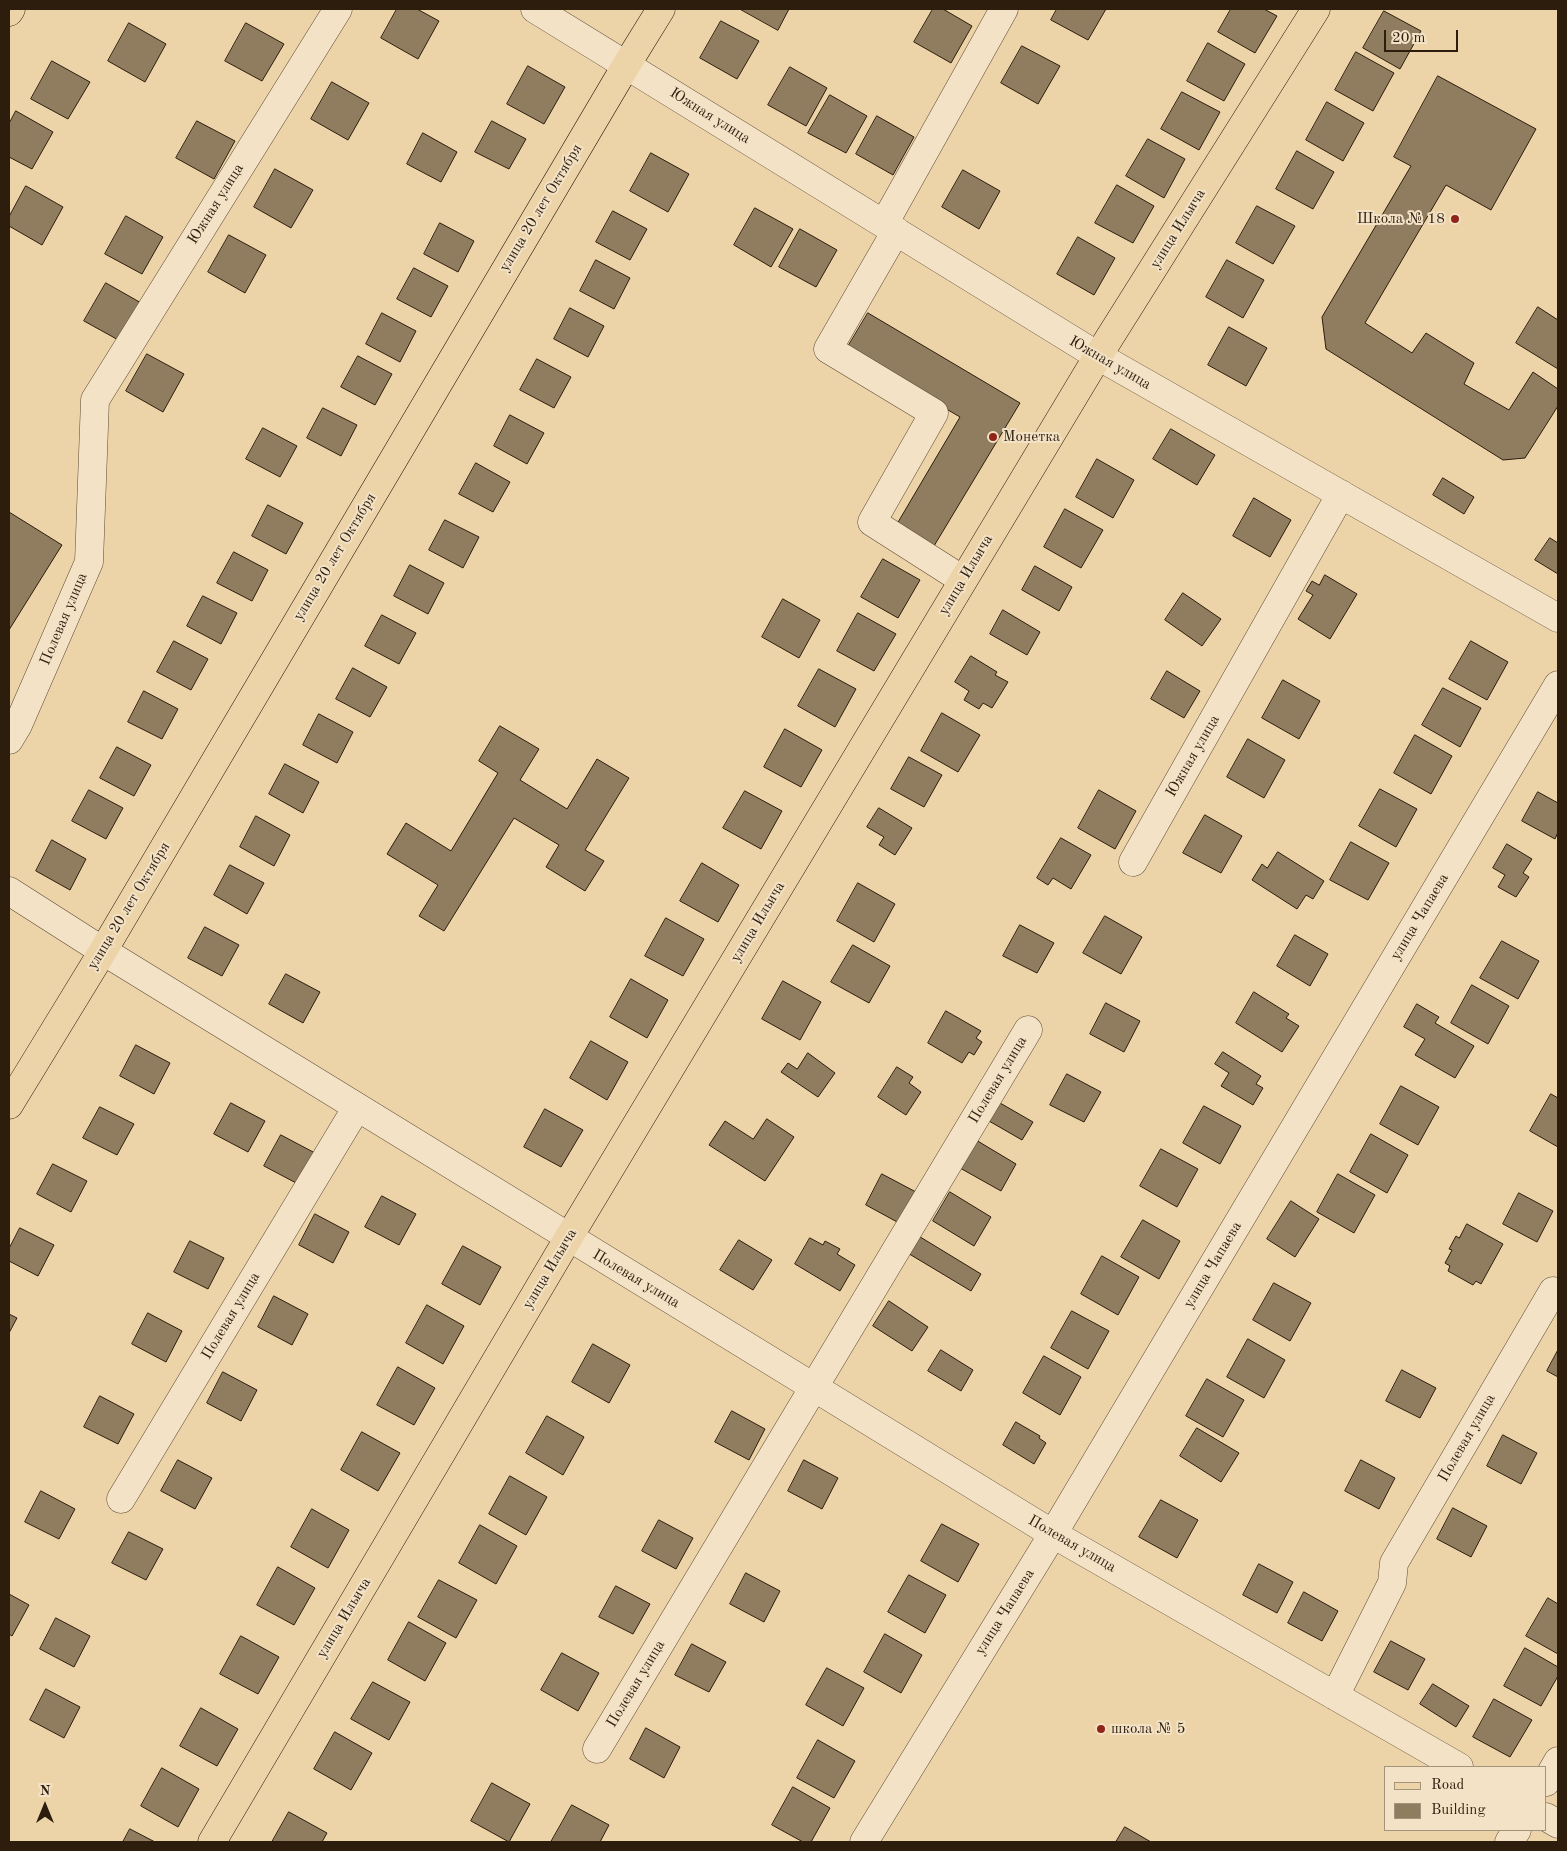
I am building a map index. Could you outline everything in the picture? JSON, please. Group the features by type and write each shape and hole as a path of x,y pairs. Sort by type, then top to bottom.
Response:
{"main road":[{"name":"улица 20 лет Октября","path":"9,1105 103,951 626,64 661,9"},
{"name":"улица Ильича","path":"212,1842 568,1237 963,580 1098,356 1316,9"}],"street":[{"name":"Южная улица","path":"94,400 338,9"},
{"name":"Южная улица","path":"535,9 1098,356 1558,618"},
{"path":"963,580 872,522 934,413 828,349 1004,9"},
{"name":"Полевая улица","path":"9,740 18,725 89,562 94,400"},
{"name":"Южная улица","path":"1133,862 1341,494"},
{"name":"улица Чапаева","path":"864,1842 1053,1534 1558,685"},
{"name":"Полевая улица","path":"9,891 103,951 1053,1534 1457,1766"},
{"name":"Полевая улица","path":"597,1749 1028,1030"},
{"name":"Полевая улица","path":"121,1499 357,1107"},
{"name":"Полевая улица","path":"1335,1696 1392,1583 1394,1562 1553,1291"},
{"path":"1547,1780 1558,1761"},
{"path":"1547,1818 1558,1824"},
{"path":"1509,1842 1516,1831"}],"building":[{"path":"397,9 417,9 439,21 418,59 381,38"},
{"path":"740,9 789,9 778,30"},
{"path":"933,9 943,9 972,26 951,63 914,42"},
{"path":"1057,9 1106,9 1088,40 1051,20"},
{"path":"1231,9 1264,9 1277,16 1255,53 1218,32"},
{"path":"1384,11 1421,31 1400,69 1363,48"},
{"path":"721,21 759,41 737,79 700,58"},
{"path":"129,23 166,44 145,82 108,61"},
{"path":"246,23 284,44 262,81 225,61"},
{"path":"1208,43 1245,64 1224,101 1187,81"},
{"path":"1022,46 1060,66 1038,104 1001,83"},
{"path":"1356,52 1394,73 1373,111 1335,90"},
{"path":"52,61 90,82 68,119 31,99"},
{"path":"528,66 565,87 544,124 507,104"},
{"path":"790,67 827,88 806,126 768,105"},
{"path":"1438,76 1536,129 1491,210 1446,185 1365,323 1412,353 1426,333 1474,363 1464,384 1509,410 1533,372 1558,389 1558,406 1525,458 1503,460 1326,349 1322,317 1411,166 1394,157"},
{"path":"332,82 369,103 348,140 311,119"},
{"path":"1182,92 1220,112 1199,150 1161,129"},
{"path":"830,95 867,116 846,153 808,133"},
{"path":"1327,102 1364,123 1343,161 1306,140"},
{"path":"16,111 53,132 32,169 9,157 9,124"},
{"path":"877,116 914,137 893,175 856,154"},
{"path":"197,121 235,141 214,179 176,158"},
{"path":"492,121 526,139 509,169 475,152"},
{"path":"423,133 457,152 441,182 407,164"},
{"path":"1148,139 1185,159 1164,198 1126,176"},
{"path":"1297,151 1334,172 1313,209 1276,189"},
{"path":"651,153 689,174 668,212 630,191"},
{"path":"275,169 313,190 291,228 254,207"},
{"path":"963,170 1000,191 979,229 942,207"},
{"path":"1117,185 1154,206 1133,243 1095,223"},
{"path":"26,186 63,207 42,245 9,226 9,217"},
{"path":"1257,206 1295,226 1273,264 1236,243"},
{"path":"755,208 793,229 771,267 734,245"},
{"path":"613,211 647,229 630,260 596,242"},
{"path":"126,216 163,237 142,274 105,254"},
{"path":"440,223 474,241 458,272 424,254"},
{"path":"800,229 837,250 816,287 779,267"},
{"path":"229,235 266,255 245,293 208,272"},
{"path":"1078,237 1115,258 1094,295 1057,274"},
{"path":"596,260 630,278 614,309 580,291"},
{"path":"1227,260 1264,280 1243,318 1206,297"},
{"path":"414,268 448,286 431,317 397,299"},
{"path":"106,283 143,304 122,342 84,321"},
{"path":"1538,307 1558,320 1558,369 1516,343"},
{"path":"570,308 604,326 588,357 554,339"},
{"path":"382,313 416,331 400,362 366,344"},
{"path":"868,313 1020,403 931,551 894,529 960,417 846,350"},
{"path":"1229,327 1267,348 1246,386 1208,365"},
{"path":"147,354 184,374 163,412 126,391"},
{"path":"358,356 392,374 375,405 341,387"},
{"path":"537,359 571,377 554,408 520,390"},
{"path":"323,408 357,425 341,456 307,438"},
{"path":"510,415 544,433 527,464 494,446"},
{"path":"263,428 297,446 280,477 246,459"},
{"path":"1171,429 1215,455 1197,485 1153,459"},
{"path":"1097,459 1134,480 1113,518 1076,497"},
{"path":"476,463 510,482 493,512 459,494"},
{"path":"1443,478 1474,497 1464,514 1433,495"},
{"path":"1254,498 1291,520 1270,557 1233,536"},
{"path":"268,505 303,523 286,554 252,536"},
{"path":"1065,509 1103,530 1081,568 1044,547"},
{"path":"9,512 62,545 9,630"},
{"path":"445,520 479,537 463,568 429,550"},
{"path":"1550,538 1558,543 1558,574 1535,560"},
{"path":"234,552 268,570 252,601 217,583"},
{"path":"883,559 920,580 898,618 861,597"},
{"path":"410,565 444,583 428,614 394,596"},
{"path":"1035,566 1072,587 1059,611 1022,590"},
{"path":"1325,575 1357,594 1330,639 1298,619 1313,595 1306,591 1312,581 1319,585"},
{"path":"1183,593 1221,619 1202,646 1165,620"},
{"path":"203,596 237,613 221,644 187,626"},
{"path":"783,599 820,620 799,658 762,637"},
{"path":"1003,610 1040,632 1027,655 990,634"},
{"path":"858,613 896,634 874,671 837,651"},
{"path":"382,615 416,633 399,664 365,646"},
{"path":"174,641 208,659 191,690 157,672"},
{"path":"1471,641 1508,662 1487,700 1449,679"},
{"path":"971,656 997,672 995,675 1008,682 992,708 983,703 979,709 964,700 969,691 955,682"},
{"path":"353,668 387,687 370,717 336,699"},
{"path":"819,669 856,689 835,727 798,706"},
{"path":"1167,671 1200,691 1184,718 1151,699"},
{"path":"1283,680 1320,701 1299,739 1262,718"},
{"path":"1443,688 1481,708 1460,747 1422,725"},
{"path":"144,691 178,709 162,739 128,722"},
{"path":"942,713 980,735 958,772 921,751"},
{"path":"319,714 353,732 337,763 303,745"},
{"path":"500,726 539,749 520,780 567,809 597,759 629,778 585,850 604,861 585,891 546,867 559,845 514,818 444,931 419,916 438,885 387,854 406,823 451,851 498,773 479,761"},
{"path":"785,729 822,750 801,787 764,767"},
{"path":"1415,735 1452,756 1431,794 1394,773"},
{"path":"1248,739 1285,760 1264,798 1227,777"},
{"path":"117,747 151,765 134,796 100,778"},
{"path":"909,757 942,775 924,807 891,789"},
{"path":"285,764 319,782 303,813 269,794"},
{"path":"1380,789 1417,809 1396,847 1359,826"},
{"path":"89,790 123,808 106,839 72,821"},
{"path":"1099,790 1136,811 1115,849 1078,828"},
{"path":"745,791 782,811 761,849 723,828"},
{"path":"1538,792 1558,803 1558,832 1555,839 1522,821"},
{"path":"879,808 912,828 895,855 879,845 884,837 867,827"},
{"path":"1205,815 1242,836 1221,873 1183,853"},
{"path":"256,816 290,835 274,866 240,847"},
{"path":"1061,838 1091,855 1071,889 1053,878 1048,885 1037,878"},
{"path":"52,840 86,859 70,890 36,871"},
{"path":"1351,842 1389,863 1368,900 1330,880"},
{"path":"1507,844 1532,859 1523,873 1529,877 1516,897 1498,887 1505,875 1493,868"},
{"path":"1278,852 1324,881 1313,899 1306,895 1297,909 1252,880 1262,864 1267,868"},
{"path":"702,863 739,885 718,922 680,901"},
{"path":"230,865 264,883 247,914 214,895"},
{"path":"858,883 895,904 874,942 837,921"},
{"path":"1105,916 1142,937 1121,974 1083,953"},
{"path":"666,918 704,939 683,976 645,956"},
{"path":"1020,925 1054,943 1037,973 1003,956"},
{"path":"205,927 239,945 222,976 188,958"},
{"path":"1295,935 1328,954 1310,986 1277,966"},
{"path":"1502,941 1539,961 1518,999 1480,978"},
{"path":"853,945 890,966 869,1003 831,982"},
{"path":"286,974 320,992 303,1023 269,1004"},
{"path":"631,979 668,1000 647,1038 610,1017"},
{"path":"783,981 821,1002 800,1040 762,1019"},
{"path":"1472,985 1509,1006 1488,1044 1451,1023"},
{"path":"1254,992 1289,1014 1286,1018 1299,1026 1282,1052 1236,1023"},
{"path":"1106,1003 1140,1021 1124,1052 1090,1034"},
{"path":"1417,1004 1439,1017 1435,1023 1474,1046 1455,1078 1415,1055 1425,1039 1404,1027"},
{"path":"946,1011 981,1031 976,1038 982,1042 974,1055 969,1052 962,1063 928,1043"},
{"path":"591,1041 628,1062 607,1100 570,1078"},
{"path":"136,1045 170,1063 154,1094 120,1076"},
{"path":"1223,1052 1261,1076 1256,1084 1263,1088 1253,1105 1221,1086 1229,1073 1215,1064"},
{"path":"808,1053 835,1073 818,1097 781,1072 788,1063 797,1069"},
{"path":"897,1067 913,1077 909,1083 921,1092 906,1115 878,1097"},
{"path":"1067,1074 1101,1092 1084,1122 1050,1105"},
{"path":"1401,1086 1439,1107 1418,1145 1380,1124"},
{"path":"1551,1094 1558,1098 1558,1147 1530,1131"},
{"path":"231,1103 265,1121 248,1152 214,1134"},
{"path":"1000,1103 1033,1122 1022,1140 989,1121"},
{"path":"1204,1106 1241,1126 1220,1164 1183,1143"},
{"path":"100,1107 134,1124 117,1155 83,1138"},
{"path":"545,1109 583,1130 561,1167 524,1147"},
{"path":"767,1119 794,1137 765,1181 709,1145 725,1121 753,1139"},
{"path":"1371,1134 1408,1155 1387,1193 1350,1172"},
{"path":"281,1135 315,1153 298,1184 264,1166"},
{"path":"976,1140 1016,1164 1001,1191 960,1168"},
{"path":"1161,1149 1198,1169 1177,1207 1140,1186"},
{"path":"53,1164 87,1181 71,1212 37,1194"},
{"path":"882,1174 916,1192 899,1223 866,1205"},
{"path":"1338,1174 1375,1195 1354,1233 1317,1212"},
{"path":"950,1192 991,1217 974,1246 933,1221"},
{"path":"1519,1193 1553,1211 1537,1242 1503,1224"},
{"path":"382,1196 416,1214 399,1245 365,1227"},
{"path":"1291,1201 1319,1219 1295,1257 1267,1239"},
{"path":"315,1214 349,1232 333,1263 299,1245"},
{"path":"1143,1220 1180,1241 1159,1279 1121,1257"},
{"path":"1467,1224 1503,1244 1481,1284 1476,1281 1473,1285 1448,1271 1450,1266 1445,1263 1452,1250 1449,1249 1456,1236 1459,1238"},
{"path":"20,1228 54,1245 38,1276 9,1261 9,1249"},
{"path":"912,1232 981,1274 971,1291 901,1249"},
{"path":"810,1238 823,1245 825,1241 840,1249 837,1254 855,1265 840,1291 795,1264"},
{"path":"739,1240 772,1260 753,1290 720,1270"},
{"path":"190,1241 224,1258 208,1289 174,1272"},
{"path":"463,1246 501,1267 480,1305 442,1284"},
{"path":"1102,1256 1139,1277 1118,1315 1081,1294"},
{"path":"1274,1283 1311,1303 1290,1341 1253,1320"},
{"path":"274,1296 308,1314 292,1345 258,1327"},
{"path":"889,1301 928,1327 912,1351 873,1326"},
{"path":"427,1305 464,1326 443,1364 406,1343"},
{"path":"1072,1311 1109,1331 1088,1369 1051,1348"},
{"path":"148,1313 182,1331 166,1362 132,1344"},
{"path":"9,1314 17,1318 9,1333"},
{"path":"1248,1339 1285,1360 1264,1398 1227,1377"},
{"path":"593,1344 630,1365 609,1403 572,1382"},
{"path":"941,1350 973,1370 961,1391 928,1371"},
{"path":"1558,1350 1558,1377 1547,1371"},
{"path":"1044,1356 1081,1377 1060,1415 1023,1393"},
{"path":"398,1367 435,1388 414,1425 377,1405"},
{"path":"1402,1370 1436,1388 1420,1418 1386,1401"},
{"path":"223,1372 257,1390 241,1421 207,1403"},
{"path":"1207,1379 1244,1400 1223,1437 1186,1416"},
{"path":"100,1396 134,1414 118,1444 84,1427"},
{"path":"732,1411 765,1429 749,1460 715,1442"},
{"path":"547,1416 584,1437 563,1475 526,1453"},
{"path":"1016,1422 1040,1436 1039,1438 1046,1443 1034,1464 1003,1445"},
{"path":"1197,1428 1239,1453 1221,1482 1180,1456"},
{"path":"362,1432 400,1453 378,1491 341,1470"},
{"path":"1503,1435 1537,1453 1521,1484 1487,1466"},
{"path":"178,1460 212,1478 195,1509 161,1491"},
{"path":"804,1460 838,1478 822,1509 788,1491"},
{"path":"1361,1460 1395,1478 1379,1509 1345,1491"},
{"path":"510,1476 547,1497 526,1535 489,1514"},
{"path":"41,1491 75,1509 59,1539 25,1522"},
{"path":"1161,1500 1198,1520 1177,1558 1139,1537"},
{"path":"1453,1508 1487,1526 1471,1557 1437,1539"},
{"path":"312,1509 349,1530 328,1568 291,1547"},
{"path":"659,1520 693,1538 676,1569 642,1551"},
{"path":"942,1524 979,1544 958,1582 921,1561"},
{"path":"480,1525 517,1546 496,1584 459,1563"},
{"path":"129,1532 163,1549 146,1580 112,1563"},
{"path":"1259,1564 1293,1582 1277,1613 1243,1595"},
{"path":"278,1567 315,1588 294,1625 257,1605"},
{"path":"746,1573 780,1591 764,1622 730,1604"},
{"path":"909,1575 946,1595 925,1633 888,1612"},
{"path":"439,1580 477,1600 456,1638 418,1617"},
{"path":"616,1586 650,1604 633,1634 599,1617"},
{"path":"1304,1592 1338,1611 1322,1641 1288,1623"},
{"path":"9,1594 29,1605 12,1636 9,1634"},
{"path":"1548,1598 1558,1604 1558,1654 1526,1636"},
{"path":"56,1618 90,1636 74,1667 40,1649"},
{"path":"409,1622 446,1643 425,1681 388,1660"},
{"path":"885,1634 922,1655 901,1693 864,1672"},
{"path":"241,1636 279,1657 258,1694 220,1674"},
{"path":"1391,1641 1425,1659 1408,1690 1374,1672"},
{"path":"692,1644 726,1662 709,1692 675,1675"},
{"path":"1525,1648 1558,1667 1558,1676 1541,1706 1504,1686"},
{"path":"562,1653 599,1673 578,1711 541,1690"},
{"path":"827,1668 864,1688 843,1726 806,1705"},
{"path":"373,1682 410,1702 389,1740 351,1719"},
{"path":"1433,1684 1469,1706 1456,1727 1420,1704"},
{"path":"46,1689 80,1707 64,1738 30,1720"},
{"path":"1494,1699 1532,1720 1510,1757 1473,1737"},
{"path":"201,1708 238,1729 217,1766 180,1746"},
{"path":"646,1728 680,1747 664,1778 630,1759"},
{"path":"335,1732 372,1753 351,1790 314,1769"},
{"path":"818,1740 855,1761 834,1798 797,1778"},
{"path":"162,1768 199,1789 178,1827 141,1806"},
{"path":"492,1783 530,1804 509,1842 471,1821"},
{"path":"793,1787 830,1808 811,1842 803,1842 772,1825"},
{"path":"572,1805 609,1825 600,1842 551,1842"},
{"path":"289,1812 327,1833 322,1842 272,1842"},
{"path":"1125,1827 1151,1842 1116,1842"},
{"path":"130,1829 155,1842 123,1842"}],"place":[{"name":"Школа № 18","path":"1455,219"},
{"name":"Монетка","path":"993,437"},
{"name":"школа № 5","path":"1101,1729"}]}
